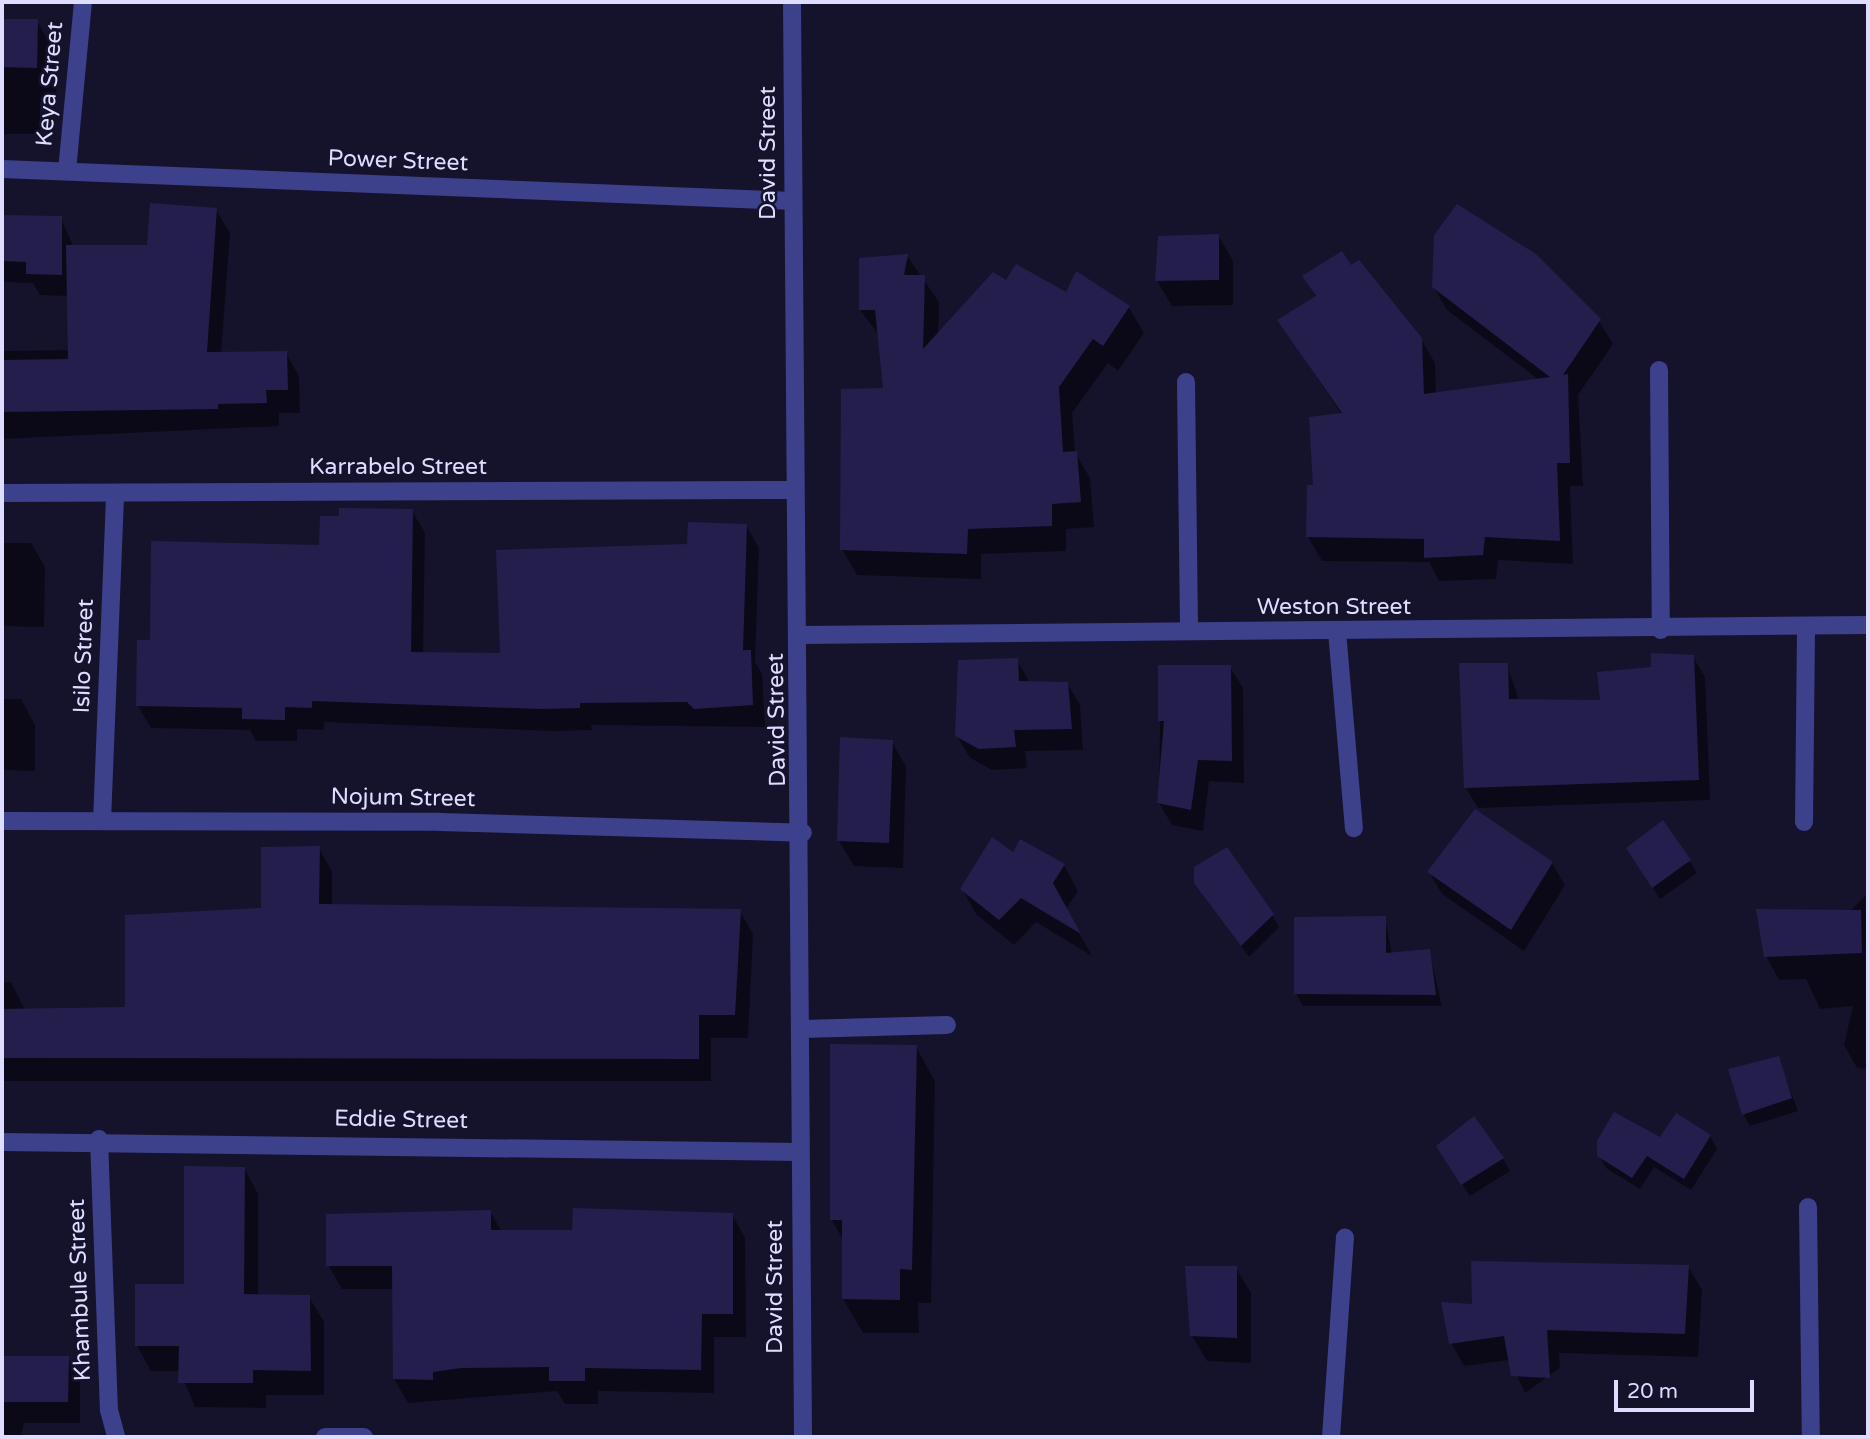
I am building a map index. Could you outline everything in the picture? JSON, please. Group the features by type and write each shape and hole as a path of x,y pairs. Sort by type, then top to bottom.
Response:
{"street":[{"name":"Keya Street","path":"67,171 83,2"},
{"name":"David Street","path":"792,2 795,490 803,833 800,1152 803,1437"},
{"name":"Power Street","path":"2,169 793,201"},
{"path":"1659,370 1661,630"},
{"path":"1186,382 1189,631"},
{"name":"Karrabelo Street","path":"2,493 795,490"},
{"name":"Isilo Street","path":"102,821 116,493"},
{"name":"Weston Street","path":"800,635 1661,630 1868,625"},
{"path":"1804,822 1806,628"},
{"path":"1337,631 1354,828"},
{"name":"Nojum Street","path":"2,821 803,833"},
{"path":"802,1029 947,1025"},
{"name":"Eddie Street","path":"2,1142 99,1139 800,1152"},
{"name":"Khambule Street","path":"99,1139 109,1410 116,1437"},
{"path":"1808,1207 1811,1437"},
{"path":"1331,1437 1345,1237"},
{"path":"325,1437 364,1437"}],"building":[{"path":"2,19 38,19 37,68 2,67"},
{"path":"150,203 217,208 207,352 287,351 288,390 266,390 267,403 218,404 218,409 2,412 2,360 68,359 66,245 147,245"},
{"path":"1457,204 1536,254 1601,319 1563,375 1568,374 1570,463 1557,463 1560,541 1485,537 1483,555 1424,558 1424,539 1306,537 1307,485 1313,485 1309,417 1342,413 1277,320 1316,296 1302,276 1342,251 1351,265 1359,260 1422,338 1424,394 1550,377 1432,287 1434,235"},
{"path":"2,215 62,216 62,275 26,274 26,262 2,261"},
{"path":"1219,234 1219,280 1155,281 1158,236"},
{"path":"908,254 904,275 925,275 923,349 993,272 1006,280 1016,264 1066,292 1076,271 1130,306 1103,346 1093,339 1059,387 1063,452 1077,451 1081,502 1052,504 1052,526 968,529 967,554 840,550 841,389 883,388 875,310 859,310 859,258"},
{"path":"339,508 413,509 411,652 500,653 496,550 687,544 688,522 747,524 743,650 751,650 753,705 694,709 687,702 580,703 580,708 541,709 312,701 312,708 285,707 285,720 242,719 242,708 136,706 137,640 150,640 151,541 319,545 320,516 339,516"},
{"path":"1651,653 1694,655 1699,780 1464,788 1459,663 1508,663 1509,699 1600,700 1597,672 1651,667"},
{"path":"1018,658 1019,681 1068,682 1072,729 1014,730 1016,747 979,749 955,736 958,660"},
{"path":"1158,665 1231,665 1232,761 1198,760 1191,810 1157,803 1164,721 1158,721"},
{"path":"840,737 893,740 889,843 837,841"},
{"path":"1475,809 1553,862 1511,930 1427,872"},
{"path":"1663,820 1691,860 1652,888 1626,848"},
{"path":"992,837 1013,852 1020,839 1065,864 1053,883 1081,934 1021,898 999,920 960,889"},
{"path":"320,846 319,904 741,909 735,1015 699,1015 699,1059 2,1058 2,1009 125,1007 125,915 261,908 261,847"},
{"path":"1227,847 1274,914 1241,946 1194,883 1194,867"},
{"path":"1756,909 1861,910 1862,953 1764,957"},
{"path":"1386,916 1386,953 1430,949 1436,995 1294,994 1294,917"},
{"path":"830,1044 917,1045 912,1270 900,1269 900,1300 842,1299 842,1220 830,1220"},
{"path":"1779,1056 1792,1098 1742,1115 1728,1069"},
{"path":"1614,1112 1660,1137 1676,1113 1711,1135 1684,1179 1647,1156 1632,1178 1597,1156 1597,1141"},
{"path":"1474,1116 1504,1158 1461,1185 1436,1146"},
{"path":"184,1166 245,1167 244,1294 310,1295 311,1371 253,1370 253,1383 178,1383 179,1346 135,1346 135,1284 184,1284"},
{"path":"573,1208 733,1213 733,1314 702,1314 701,1370 585,1368 585,1381 549,1381 549,1367 461,1368 433,1372 433,1380 393,1379 392,1266 326,1266 326,1214 491,1210 491,1230 572,1230"},
{"path":"1471,1261 1689,1265 1685,1334 1547,1330 1550,1378 1511,1376 1504,1336 1449,1344 1441,1302 1472,1304"},
{"path":"1185,1266 1237,1266 1237,1338 1190,1336"},
{"path":"2,1356 69,1356 68,1402 2,1402"}]}
